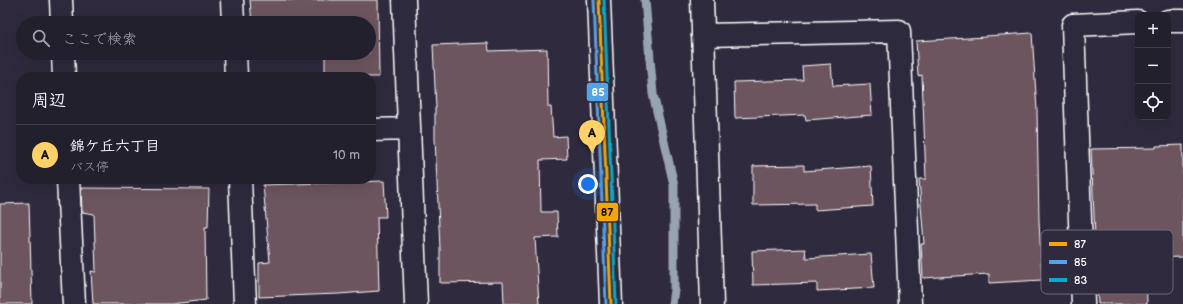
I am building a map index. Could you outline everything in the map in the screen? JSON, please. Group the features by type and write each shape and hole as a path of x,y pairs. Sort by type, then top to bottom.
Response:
{"street":[{"path":"61,0 62,16"},
{"path":"232,0 233,16"},
{"path":"404,0 416,304"},
{"path":"599,0 612,304"},
{"path":"702,0 712,304"},
{"path":"1171,21 1183,20"},
{"path":"1081,230 1074,25 1135,22"},
{"path":"703,36 899,31 910,304"},
{"path":"63,60 64,72"},
{"path":"235,60 236,72"},
{"path":"376,130 409,129"},
{"path":"68,184 74,304"},
{"path":"240,184 245,304"},
{"path":"1083,294 1083,304"}],"building":[{"path":"250,0 378,0 379,77 376,77 376,72 325,72 325,60 376,60 376,16 251,16"},
{"path":"1032,33 1037,110 1041,280 989,283 989,274 923,278 921,244 924,244 919,179 926,179 922,75 918,76 916,41"},
{"path":"488,43 489,51 547,49 548,107 551,107 553,137 566,136 567,159 540,160 541,212 557,212 558,237 535,238 539,304 504,304 503,282 440,283 433,45"},
{"path":"831,64 833,86 870,84 872,115 806,120 805,115 735,118 734,82 803,80 802,66"},
{"path":"1183,145 1183,257 1173,257 1173,230 1095,230 1091,149 1156,148 1156,146"},
{"path":"804,165 804,171 871,166 873,206 815,210 815,204 753,205 753,166"},
{"path":"376,181 384,181 386,217 377,217 379,291 259,297 259,263 270,262 263,185 376,184"},
{"path":"81,188 209,189 208,227 205,227 206,300 171,304 93,304 91,271 96,272 94,214 82,212"},
{"path":"29,203 32,304 0,304 0,204"},
{"path":"805,249 806,258 871,254 874,288 817,291 817,283 753,285 752,251"},
{"path":"1098,294 1147,294 1147,304 1098,304"}],"waterway":[{"path":"645,0 653,94 674,185 674,290 672,304"}],"transit line":[{"name":"85","path":"594,0 606,304"},
{"name":"87","path":"599,0 611,304"},
{"name":"83","path":"604,0 616,304"}],"place":[{"name":"錦ケ丘六丁目","path":"592,153"}]}
